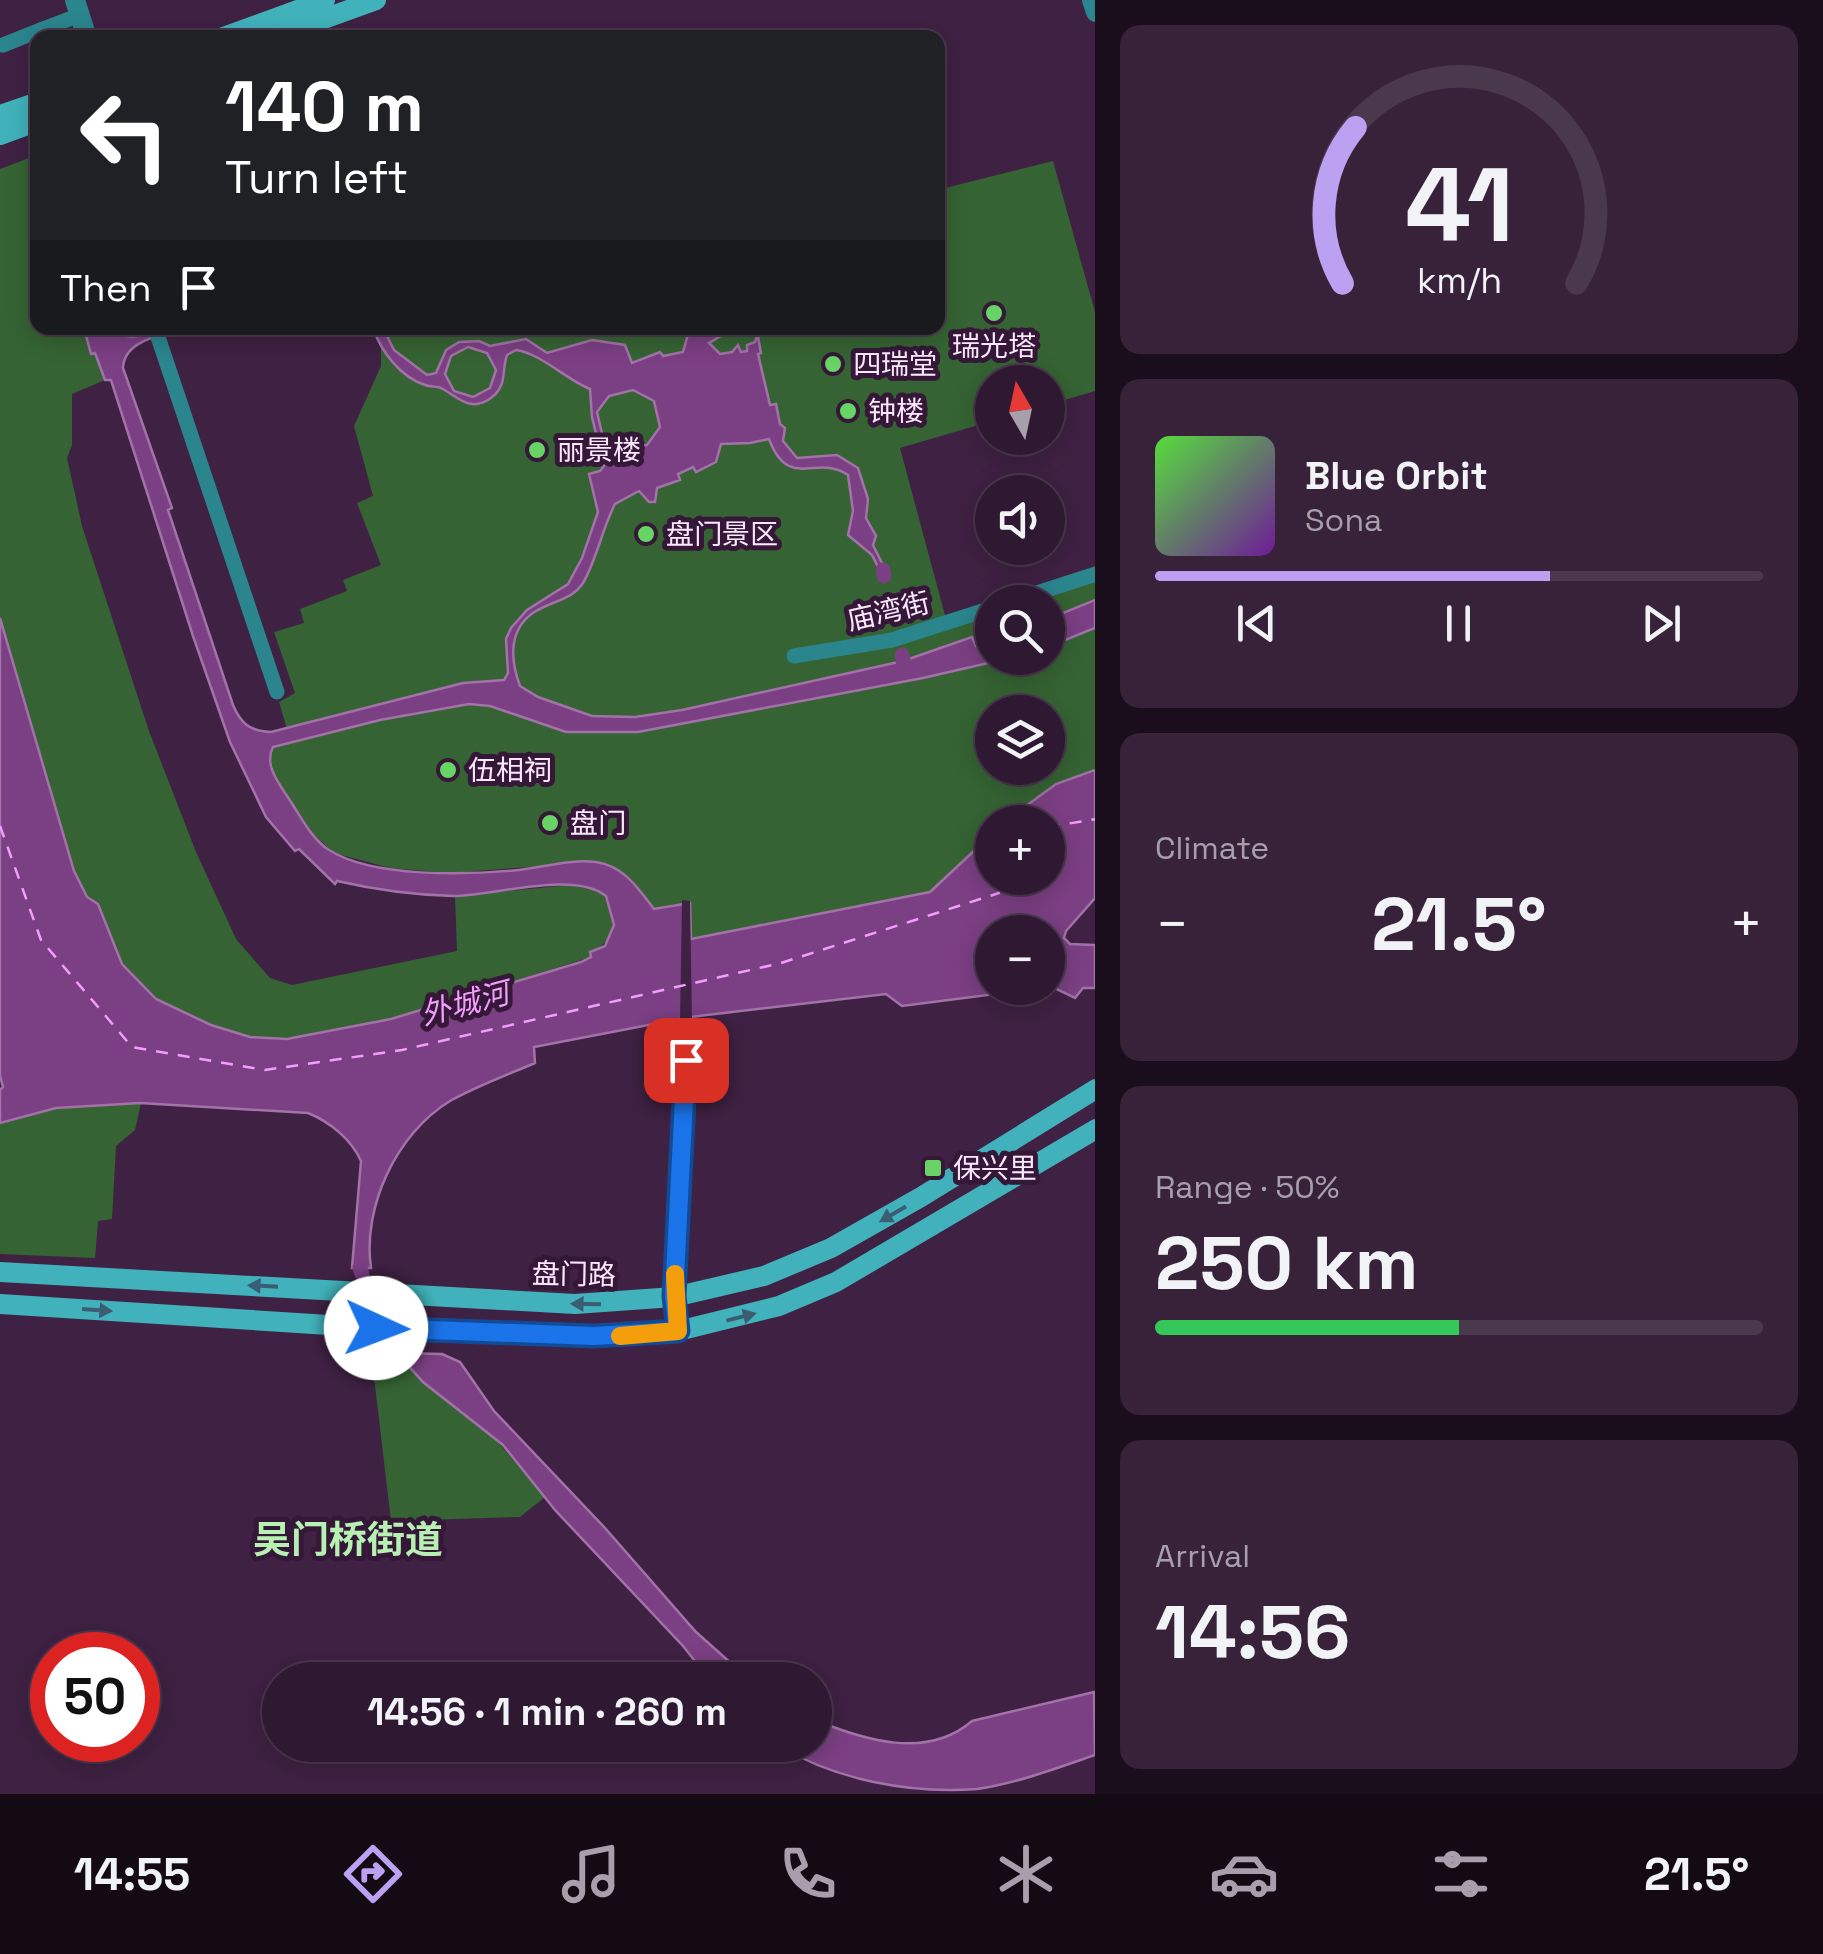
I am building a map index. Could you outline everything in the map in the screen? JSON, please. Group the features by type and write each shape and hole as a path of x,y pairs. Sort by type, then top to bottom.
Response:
{"main road":[{"path":"243,30 325,0"},
{"path":"293,30 376,0"},
{"path":"0,116 30,105"},
{"path":"0,135 30,124"},
{"name":"盘门路","path":"0,1272 575,1304 674,1296 753,1279 832,1248 1095,1091"},
{"path":"0,1304 570,1336 678,1331 779,1306 836,1282 1095,1129"}],"street":[{"path":"37,30 77,8"},
{"path":"2,44 30,33"},
{"path":"157,335 277,692"},
{"path":"1062,585 1095,574"},
{"name":"庙湾街","path":"794,656 892,640 975,613"},
{"path":"678,1331 674,1296 686,1060"}],"green space":[{"path":"30,158 30,335 86,335 105,380 72,394 72,445 67,458 82,526 149,731 196,852 236,939 270,978 292,985 457,951 455,896 581,884 606,896 613,913 610,936 591,952 591,957 391,1019 287,1039 250,1037 211,1025 155,999 122,964 98,904 87,897 74,871 0,618 0,169"},
{"name":"盘门景区","path":"1053,161 1095,312 1095,391 1065,400 1065,365 975,365 975,426 900,448 946,619 975,611 975,675 1065,675 1065,585 1057,585 1095,573 1095,770 1065,781 1065,695 975,695 975,785 1055,785 1027,805 975,805 975,850 930,892 690,940 654,909 620,871 596,862 449,873 390,868 334,853 311,832 275,778 269,752 287,729 279,702 295,693 274,632 304,623 300,609 347,591 343,580 381,565 357,503 373,496 354,426 381,366 385,335 945,335 945,188"},
{"path":"141,1103 135,1130 116,1146 112,1219 98,1221 95,1258 0,1254 0,1123 56,1108"},
{"path":"401,1359 423,1382 492,1435 545,1497 520,1517 391,1521 372,1360"}],"water":[{"name":"外城河","path":"86,335 159,335 129,351 123,368 172,508 168,510 233,705 247,725 271,732 463,683 504,680 508,673 506,639 511,628 527,610 568,584 598,512 589,474 604,466 592,417 590,389 535,356 516,350 507,355 496,393 484,402 470,404 407,376 386,354 376,335 386,335 394,350 427,375 436,373 446,350 459,342 479,341 490,346 526,339 547,353 592,340 625,345 632,363 660,352 663,356 683,352 688,335 723,335 709,343 720,354 732,352 738,345 741,352 747,351 747,345 755,342 758,335 762,335 758,337 758,354 770,405 776,404 780,424 785,428 783,441 797,458 837,455 858,468 868,499 866,518 876,536 873,545 885,569 880,571 872,555 848,535 853,511 848,475 837,469 804,469 785,464 769,439 721,444 716,462 696,472 693,467 678,474 680,480 657,488 655,502 649,502 639,491 615,504 583,583 568,597 536,611 520,626 513,655 520,686 538,697 592,716 635,717 903,661 972,637 975,666 638,732 566,732 490,706 469,704 380,720 273,747 270,761 274,776 317,840 348,859 395,870 448,873 498,872 567,862 606,864 636,886 654,909 690,903 691,939 930,892 975,850 975,895 1065,895 1065,805 1027,805 1055,785 1065,785 1065,781 1095,770 1095,898 1065,934 1065,915 975,915 975,997 902,1006 886,994 690,1017 534,1047 535,1063 450,1101 414,1132 399,1152 378,1197 372,1221 371,1268 352,1268 361,1161 339,1132 308,1113 140,1103 56,1108 0,1123 0,618 74,871 87,897 98,904 122,964 156,999 211,1025 250,1037 287,1039 391,1019 581,962 591,957 590,952 605,946 614,925 606,896 592,889 574,885 533,886 453,896 395,892 337,881 335,884 299,849 295,851 266,817 230,742 111,380 105,380","holes":["468,347 487,353 496,370 490,388 473,397 454,391 445,374 451,356","633,390 654,401 660,427 647,445 622,451 604,442 597,412 609,396"]},
{"path":"1095,600 1095,628 1065,640 1065,612"},
{"path":"1065,939 1070,944 1095,945 1095,988 1083,988 1075,998 1065,993"},
{"path":"397,1353 442,1354 460,1362 494,1411 696,1632 730,1662 696,1662 555,1510 503,1445 423,1382"},
{"path":"1094,1692 1095,1755 1022,1779 952,1790 874,1782 812,1762 832,1762 832,1726 874,1739 915,1743 954,1733 972,1721"}],"pier":[{"path":"682,900 690,901 692,1022 680,1024"}],"waterway":[{"path":"883,570 884,576"},
{"path":"902,655 903,661"},
{"path":"360,1268 362,1274"},
{"path":"402,1347 406,1353"}],"ferry route":[{"path":"1065,824 1095,819"},
{"path":"0,826 41,940 132,1047 265,1070 402,1050 781,963 993,895"}],"slow traffic":[{"path":"620,1336 678,1331 675,1274"}],"place":[{"name":"瑞光塔","path":"994,313"},
{"name":"四瑞堂","path":"833,364"},
{"name":"钟楼","path":"848,411"},
{"name":"丽景楼","path":"537,450"},
{"name":"盘门景区","path":"646,534"},
{"name":"伍相祠","path":"448,770"},
{"name":"盘门","path":"550,823"},
{"name":"保兴里","path":"933,1168"}],"district":[{"name":"吴门桥街道","path":"348,1540"}],"route":[{"path":"376,1328 594,1336 678,1331 674,1296 686,1060"}]}
